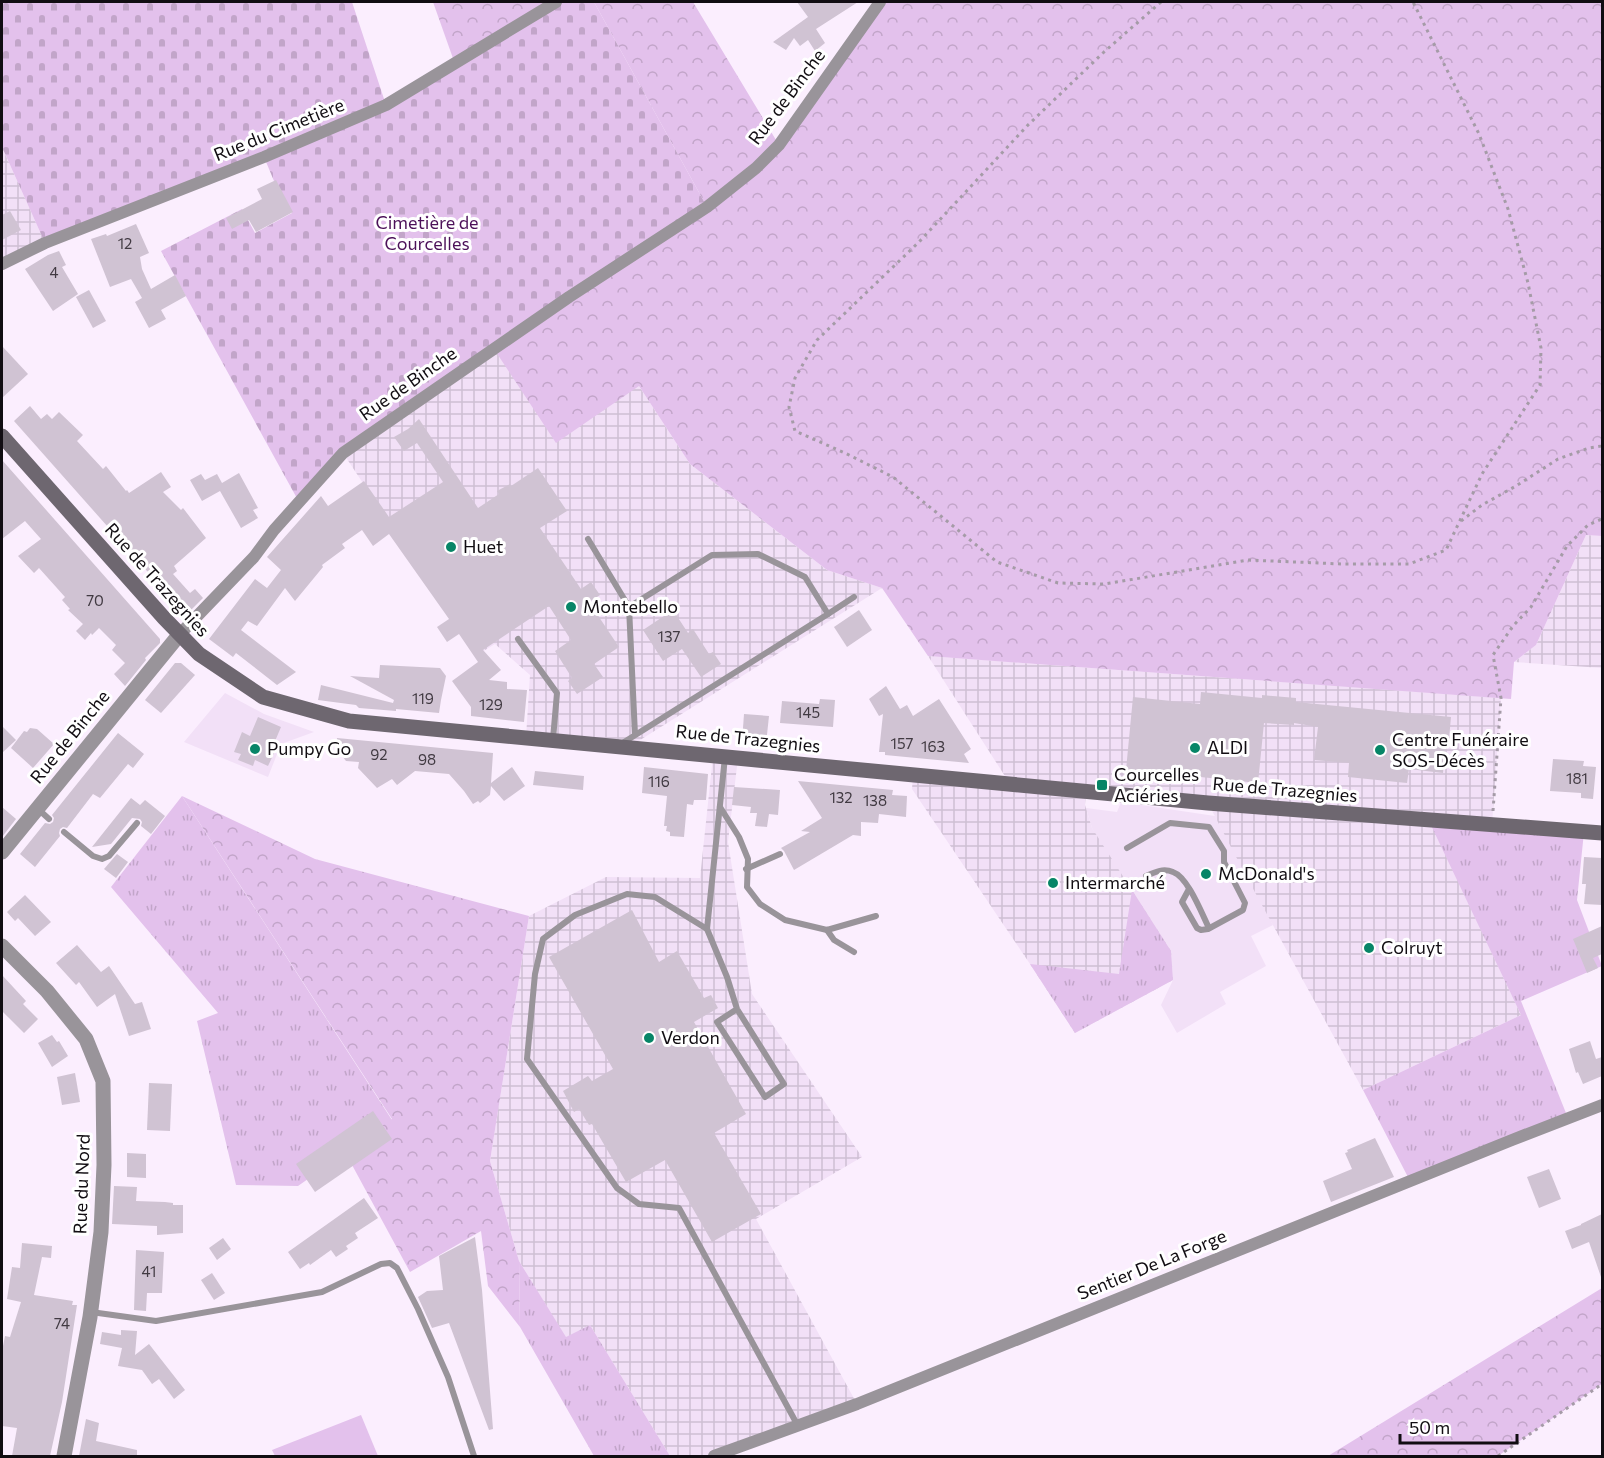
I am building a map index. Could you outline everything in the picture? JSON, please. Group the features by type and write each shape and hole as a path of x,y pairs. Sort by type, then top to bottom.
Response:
{"main road":[{"name":"Rue de Trazegnies","path":"2,436 179,635 199,654 263,698 349,722 1208,803 1602,833"}],"street":[{"name":"Rue du Cimetière","path":"2,264 45,243 386,105 556,2"},
{"name":"Rue de Binche","path":"2,852 43,813 179,635 255,557 274,530 343,453 569,297 708,207 756,168 779,146 880,2"},
{"name":"Rue du Nord","path":"2,946 47,991 86,1040 104,1081 101,1232 91,1312 64,1456"},
{"name":"Sentier De La Forge","path":"714,1456 868,1400 1602,1105"}],"lane":[{"path":"588,539 629,607 635,735"},
{"path":"629,607 712,555 758,554 805,577 828,614"},
{"path":"618,746 854,597"},
{"path":"518,639 556,693 553,740"},
{"path":"724,757 707,929 727,977 737,1009 784,1084 765,1096 717,1022 737,1009"},
{"path":"720,807 739,837 748,859 747,887 760,904 784,920 827,930 876,916"},
{"path":"64,832 93,856 102,859 109,856 136,823"},
{"path":"1127,848 1170,823 1209,827 1224,851 1224,862 1245,903 1243,910 1202,930 1197,928 1182,902 1189,889"},
{"path":"747,869 780,854"},
{"path":"1146,876 1166,870 1176,873 1189,889 1209,928"},
{"path":"707,929 655,897 627,894 575,915 543,939 534,974 527,1059 617,1188 639,1204 679,1208 798,1426"},
{"path":"827,930 834,940 854,952"},
{"path":"91,1312 156,1322 322,1292 381,1264 390,1263 397,1268 413,1299 448,1377 474,1456"}],"path":[{"path":"1161,2 1104,52 1028,125 919,242 817,340 795,378 789,407 795,431 893,477 997,562 1058,583 1105,584 1248,560 1409,564 1446,550 1482,474 1540,385 1541,348 1528,283 1508,209 1479,134 1413,2"},
{"path":"1460,523 1482,505 1558,459 1602,446"},
{"path":"1492,825 1501,698 1493,655 1513,626 1531,607 1566,546 1588,525 1602,519"},
{"path":"1498,1456 1602,1384"}],"shaded area":[{"path":"2,147 45,243 2,264"},
{"path":"494,349 639,386 690,464 827,570 882,588 629,747 526,737 530,675 495,644 477,655 343,453"},
{"path":"1586,535 1602,536 1602,668 1514,662 1536,645"},
{"path":"928,656 1501,698 1492,825 1430,821 1521,1015 1363,1090 1208,803 1086,792 1085,805 1092,828 1171,951 1173,980 1075,1033 912,789 913,775 1010,784"},
{"path":"225,693 264,714 314,732 281,744 268,777 184,742"},
{"path":"713,756 738,758 728,842 752,994 862,1157 756,1219 857,1404 714,1456 670,1456 590,1325 566,1338 519,1261 490,1161 529,916 606,877 700,878"},
{"path":"1121,802 1215,816 1273,925 1251,936 1266,966 1220,992 1226,1004 1177,1033 1161,1005 1173,980 1171,951 1101,844 1092,828 1086,808 1117,812"}],"green space":[{"name":"Cimetière de Courcelles","path":"2,2 352,2 386,105 556,2 594,2 707,207 343,453 299,502 161,251 242,209 255,233 292,213 264,157 45,243 2,147"},
{"path":"433,2 556,2 455,64"},
{"path":"594,2 693,2 779,145 880,2 1602,2 1602,536 1586,535 1536,645 1514,662 1511,699 928,656 882,588 827,570 690,464 639,386 556,443 494,349 707,207"},
{"path":"182,796 392,1120 298,1186 236,1185 197,1021 218,1013 111,887"},
{"path":"182,796 315,859 529,916 490,1161 519,1261 520,1327 488,1286 481,1231 410,1272 345,1152 392,1119"},
{"path":"1429,821 1584,832 1577,900 1602,966 1521,1001 1568,1118 1410,1181 1363,1090 1521,1015"},
{"path":"1132,890 1171,951 1173,980 1075,1033 1030,964 1119,974"},
{"path":"519,1261 566,1337 590,1325 670,1456 594,1456 520,1327"},
{"path":"1602,1288 1602,1384 1498,1456 1328,1456"},
{"path":"361,1415 378,1456 275,1456 272,1450"}],"building":[{"path":"797,2 858,2 816,29 825,43 815,51 808,40 800,46 794,38 786,50 773,42 808,17"},
{"path":"276,180 293,212 256,232 249,220 232,229 226,218 262,199 257,189"},
{"path":"10,211 21,230 2,240 2,215"},
{"path":"136,224 149,253 140,257 142,269 151,289 175,275 186,296 161,310 166,319 149,328 135,302 142,298 131,279 110,287 91,239 106,234 107,236"},
{"path":"59,251 66,265 62,267 78,294 53,311 25,269"},
{"path":"89,290 106,321 93,328 76,297"},
{"path":"2,346 28,374 2,398"},
{"path":"30,406 41,419 47,414 52,419 59,412 83,435 77,441 103,469 106,466 129,493 161,472 171,487 163,492 181,510 183,508 206,538 174,566 177,571 173,574 190,593 195,589 203,598 186,615 14,421"},
{"path":"419,419 478,508 499,494 497,491 510,484 511,486 538,468 567,511 540,528 581,589 591,582 600,595 589,602 619,647 594,664 603,677 577,694 568,681 572,678 555,651 571,640 549,606 483,650 501,670 489,680 507,682 507,689 527,690 524,722 471,716 471,707 452,681 478,662 459,634 447,642 437,627 449,619 389,534 373,546 362,530 342,544 345,548 322,565 323,567 295,601 285,588 257,626 248,621 241,630 296,672 277,685 236,653 233,657 209,639 255,579 267,588 281,570 267,557 321,496 328,506 364,481 389,517 443,482 417,443 404,451 394,437"},
{"path":"2,460 160,639 160,643 145,658 146,660 125,686 114,674 125,663 112,650 116,645 99,628 85,640 76,631 83,624 68,610 70,609 62,600 65,597 39,568 34,573 18,556 41,539 25,521 2,539"},
{"path":"239,473 258,508 253,510 258,518 241,528 220,491 202,501 190,480 201,474 205,480 217,474 222,483"},
{"path":"673,610 688,633 693,629 709,654 713,652 721,664 701,677 682,649 663,661 643,630"},
{"path":"859,610 872,630 847,647 834,627"},
{"path":"175,663 181,663 195,675 161,713 145,700"},
{"path":"380,665 440,668 446,676 439,713 359,708 356,705 318,700 321,685 393,703 394,700 350,676 379,678"},
{"path":"886,686 900,709 907,705 913,716 939,699 971,749 964,754 969,763 885,755 885,752 879,752 883,714 879,716 869,699"},
{"path":"1201,692 1262,698 1262,695 1296,698 1296,702 1451,717 1449,739 1446,739 1443,773 1409,769 1407,783 1348,777 1349,763 1314,760 1318,727 1294,723 1294,725 1264,723 1258,783 1172,774 1172,778 1144,776 1144,772 1126,770 1133,697 1200,704"},
{"path":"820,699 835,700 833,727 780,723 782,701 819,704"},
{"path":"744,714 769,716 766,744 742,742"},
{"path":"258,717 281,727 273,746 277,747 268,766 255,760 253,766 238,760 241,754 234,752 242,732 250,736"},
{"path":"2,726 16,740 2,753"},
{"path":"30,728 37,729 54,744 33,768 11,748 24,731 27,732"},
{"path":"118,733 144,754 133,768 128,764 100,798 93,794 67,828 60,829 60,836 35,867 20,854 45,823 53,822 52,815"},
{"path":"337,738 493,753 491,783 512,767 525,786 504,801 491,786 490,795 480,803 478,801 473,804 449,774 415,771 397,785 392,779 377,788 358,768 359,762 346,761 336,748"},
{"path":"1553,759 1584,761 1583,766 1596,767 1593,799 1581,798 1581,793 1550,791"},
{"path":"644,767 708,774 706,800 694,800 693,805 687,804 684,837 670,836 670,832 666,831 667,826 664,826 667,796 642,793"},
{"path":"535,771 584,776 583,790 533,785"},
{"path":"798,781 893,790 892,795 907,796 906,817 879,814 878,823 861,822 861,836 853,835 794,870 781,848 810,832 801,831 822,818"},
{"path":"734,787 780,790 778,815 769,814 767,827 755,826 757,813 750,813 751,807 732,805"},
{"path":"131,798 140,805 145,800 165,816 151,834 141,826 140,819 132,818 111,844 92,847"},
{"path":"2,807 16,819 2,837"},
{"path":"117,854 128,862 116,878 104,869"},
{"path":"1584,857 1602,858 1602,905 1584,904 1586,884 1582,884"},
{"path":"25,895 51,922 35,936 18,918 15,921 7,912"},
{"name":"Verdon","path":"632,910 659,962 677,951 704,998 711,995 718,1008 694,1022 746,1114 714,1133 761,1214 712,1242 665,1160 626,1182 592,1124 589,1125 579,1109 574,1112 563,1091 588,1076 592,1081 613,1069 549,957"},
{"path":"1602,926 1602,954 1593,958 1598,968 1587,973 1573,939"},
{"path":"77,945 101,972 109,966 135,1004 142,1002 151,1029 129,1036 115,994 97,1007 79,982 76,985 56,963"},
{"path":"2,975 26,1001 23,1004 38,1019 24,1033 2,1011"},
{"path":"52,1035 57,1042 59,1041 68,1056 52,1067 38,1043"},
{"path":"1590,1041 1596,1059 1602,1057 1602,1076 1583,1084 1578,1072 1576,1073 1569,1049"},
{"path":"75,1073 80,1102 62,1105 57,1077"},
{"path":"149,1083 172,1084 170,1131 147,1130"},
{"path":"373,1111 392,1139 315,1192 296,1164"},
{"path":"1375,1138 1394,1177 1331,1202 1323,1181 1352,1169 1345,1153 1348,1152 1347,1150"},
{"path":"127,1153 146,1154 146,1178 127,1177"},
{"path":"1549,1169 1561,1199 1539,1208 1527,1177"},
{"path":"114,1186 137,1187 136,1201 183,1205 183,1233 157,1235 157,1226 112,1224"},
{"path":"364,1198 378,1218 355,1233 358,1238 336,1257 331,1250 310,1265 309,1263 300,1269 288,1252"},
{"path":"1602,1214 1601,1277 1589,1242 1572,1249 1565,1231"},
{"path":"475,1237 482,1290 493,1429 489,1430 449,1323 432,1328 418,1297 427,1291 443,1290 439,1256"},
{"path":"223,1238 231,1249 217,1260 209,1248"},
{"path":"22,1243 52,1246 51,1258 42,1257 34,1295 73,1301 72,1305 77,1305 62,1402 50,1456 12,1456 17,1428 2,1426 2,1346 5,1336 10,1337 21,1302 7,1299 12,1267 20,1268"},
{"path":"136,1250 164,1252 162,1293 147,1293 146,1311 134,1310"},
{"path":"212,1273 225,1293 214,1300 201,1280"},
{"path":"121,1330 137,1331 135,1355 149,1344 185,1390 174,1399 159,1379 152,1384 142,1370 118,1366 122,1348 100,1344 102,1332 121,1335"},
{"path":"86,1419 99,1423 96,1441 137,1450 137,1456 79,1456"}],"place":[{"name":"Huet","path":"451,547"},
{"name":"Montebello","path":"571,607"},
{"name":"ALDI","path":"1195,748"},
{"name":"Pumpy Go","path":"255,749"},
{"name":"Centre Funéraire SOS-Décès","path":"1380,750"},
{"name":"Courcelles Aciéries","path":"1102,785"},
{"name":"McDonald's","path":"1206,874"},
{"name":"Intermarché","path":"1053,883"},
{"name":"Colruyt","path":"1369,948"},
{"name":"Verdon","path":"649,1038"}]}
